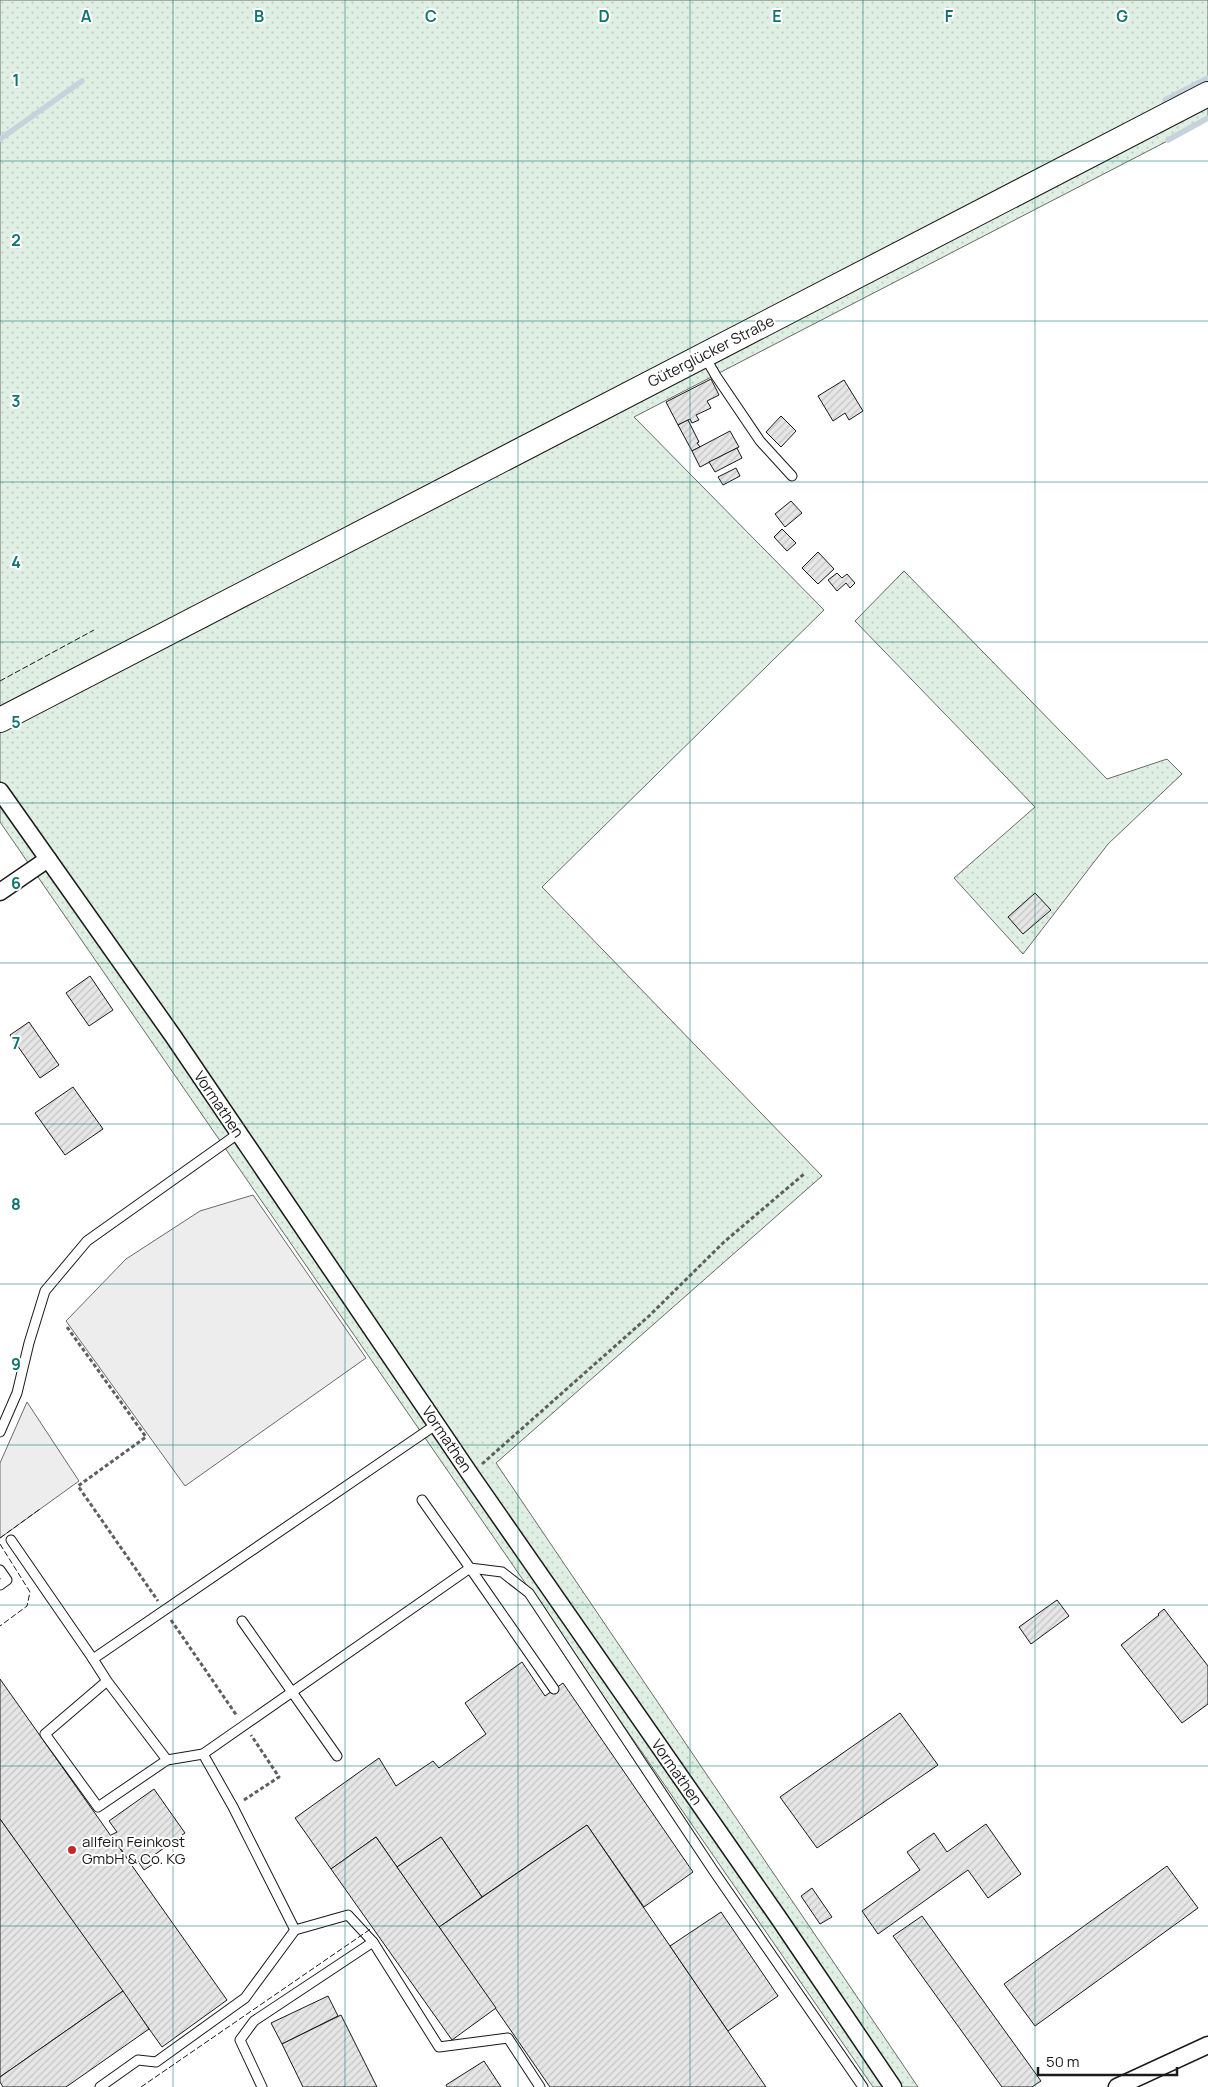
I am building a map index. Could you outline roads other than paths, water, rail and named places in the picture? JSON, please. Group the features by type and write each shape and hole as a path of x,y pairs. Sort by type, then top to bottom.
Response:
{"street":[{"name":"Güterglücker Straße","path":"6,717 1208,94"},
{"name":"Vormathen","path":"0,791 239,1133 470,1474 780,1920 893,2087"},
{"path":"0,892 48,859"},
{"path":"1117,2087 1208,2045"}],"lane":[{"path":"704,354 716,376 760,441 792,476"},
{"path":"0,1432 17,1393 29,1343 45,1291 87,1241 239,1133"},
{"path":"93,1659 437,1424"},
{"path":"422,1500 554,1689"},
{"path":"11,1540 107,1681 167,1760"},
{"path":"107,1681 45,1734 98,1807 167,1760 203,1754 470,1568 502,1572 529,1592 708,1862 863,2087"},
{"path":"0,1570 7,1580 0,1585"},
{"path":"242,1621 337,1756"},
{"path":"203,1754 233,1808 295,1930"},
{"path":"100,2087 138,2060 156,2062 245,1998 295,1930 348,1915 373,1942 439,2047 508,2038 540,2087"},
{"path":"262,2087 240,2040 254,2021 373,1942"}],"waterway":[{"path":"1165,100 1208,78"},
{"path":"0,139 82,81"},
{"path":"1168,140 1208,118"}],"place":[{"name":"allfein Feinkost GmbH & Co. KG","path":"72,1850"}]}
